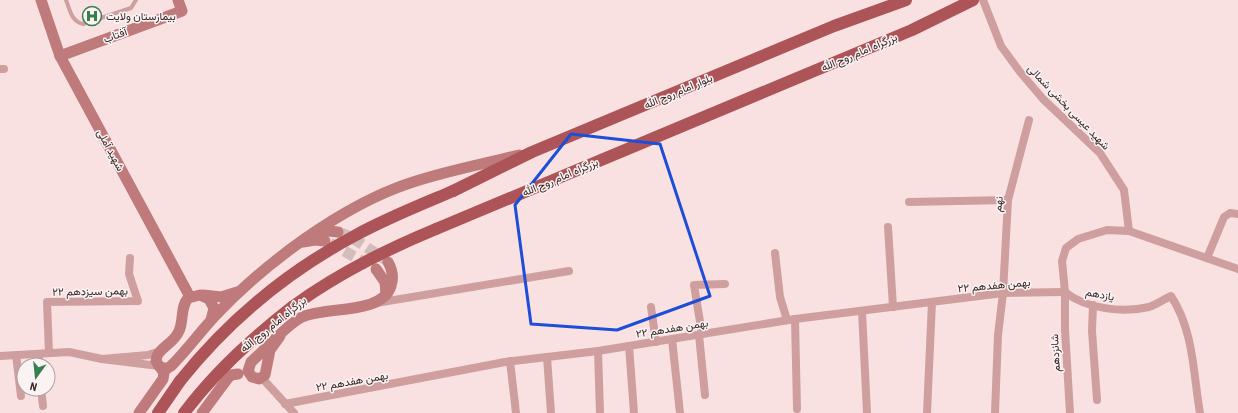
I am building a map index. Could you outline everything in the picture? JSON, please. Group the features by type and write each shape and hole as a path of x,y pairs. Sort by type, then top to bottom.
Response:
{"highway":[{"name":"بلوار امام روح الله","path":"158,413 180,381 212,345 240,317 281,283 317,257 355,235 453,191 532,152 834,26 906,0"},
{"name":"بزرگراه امام روح الله","path":"184,413 208,384 248,344 292,307 355,266 395,246 912,30 973,0"}],"main road":[{"name":"شهید آملی","path":"41,0 60,56 190,297"},
{"name":"آفتاب","path":"60,56 182,11 178,0"},
{"path":"160,366 166,369 173,365 211,320 242,289 297,245 362,205 410,183 532,152"},
{"path":"311,235 325,232 338,232"},
{"path":"297,245 312,240 325,241"},
{"path":"257,377 248,371 249,365 296,321 308,315 371,304 379,301 386,295 393,279 388,262"},
{"path":"376,269 385,282 386,295"},
{"path":"139,413 163,379 163,371 156,359 160,351 171,343 179,332 182,323 183,307 190,297 203,295 224,297 242,289"},
{"path":"203,295 209,299 214,306 214,313 211,320"},
{"path":"208,384 221,376 238,374 257,377 267,372 270,350 280,336"},
{"path":"202,413 228,378 231,375 238,374"}],"street":[{"name":"شهید عیسی بخشی شمالی","path":"983,0 1001,46 1020,72 1043,99 1100,153 1124,190 1129,232"},
{"name":"نهم","path":"994,413 1008,200 1029,120"},
{"path":"908,202 1008,200"},
{"path":"1206,258 1224,217 1230,213 1238,214"},
{"path":"888,227 893,307"},
{"path":"1065,292 1062,261 1066,248 1078,239 1107,230 1129,232 1238,269"},
{"path":"776,253 780,297 791,320 797,409"},
{"name":"۲۲ بهمن سیزدهم","path":"49,353 47,302 138,301 129,274 130,258"},
{"path":"371,304 569,271"},
{"path":"705,395 694,284 725,284"},
{"name":"۲۲ بهمن هفدهم","path":"285,404 510,361 598,351 791,320 1003,293 1065,292"},
{"name":"یازدهم","path":"1065,292 1074,299 1093,305 1131,310 1150,306 1171,296 1176,304 1188,334 1194,361 1200,413"},
{"name":"شانزدهم","path":"1065,292 1065,330 1070,413"},
{"path":"927,413 932,302"},
{"path":"1093,305 1092,331 1097,400"},
{"path":"651,307 656,342"},
{"path":"862,311 867,413"},
{"path":"672,339 680,413"},
{"path":"629,346 634,413"},
{"path":"102,358 148,355 160,351"},
{"path":"598,351 600,413"},
{"path":"0,356 69,352 160,366"},
{"path":"547,357 551,413"},
{"path":"510,361 516,413"},
{"path":"257,377 294,413"},
{"path":"42,397 43,406"}],"lane":[{"path":"66,0 72,16 77,23 83,24 132,8 136,0"}],"highlighted area":[{"path":"571,134 660,144 710,296 617,330 531,324 515,205"}],"tunnel":[{"path":"338,232 351,237 386,260"},
{"path":"330,243 376,269"}],"place":[{"name":"بیمارستان ولایت","path":"92,16"}]}
